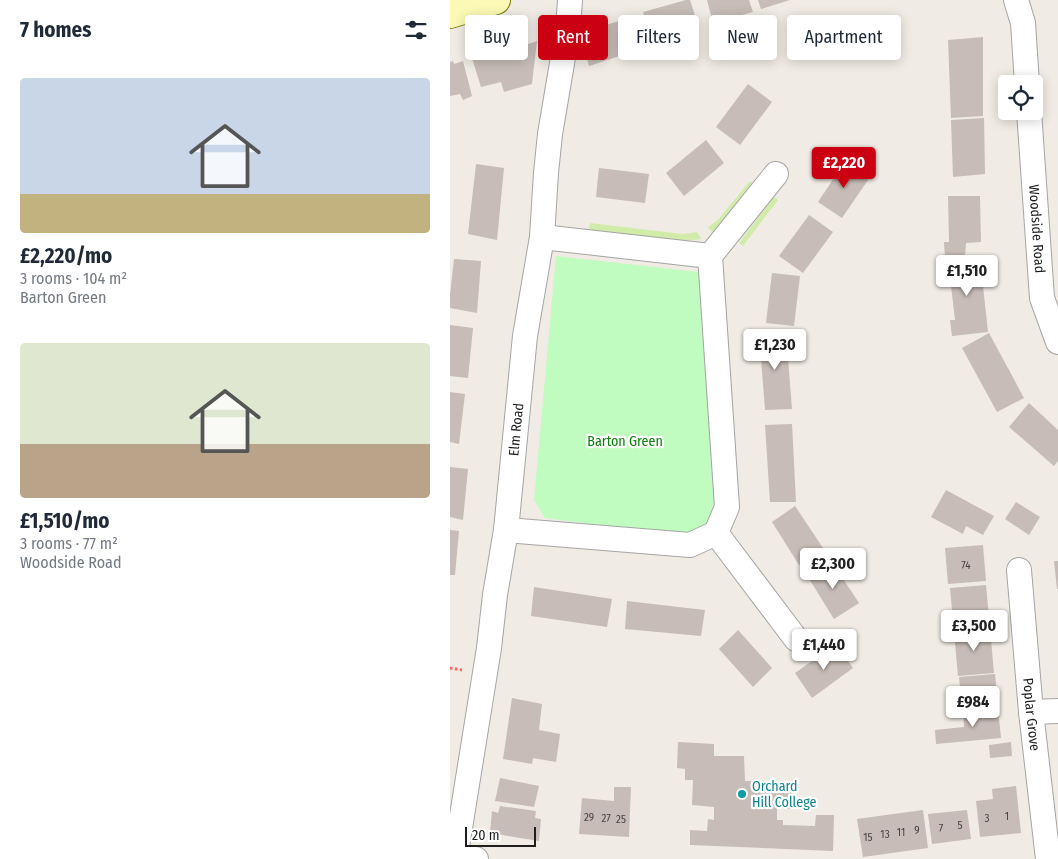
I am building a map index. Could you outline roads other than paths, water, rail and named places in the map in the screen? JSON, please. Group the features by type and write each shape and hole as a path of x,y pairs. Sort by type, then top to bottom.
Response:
{"street":[{"path":"450,14 496,0"},
{"name":"Elm Road","path":"462,858 495,595 506,530 526,336 542,237 550,134 568,28 570,0"},
{"path":"1016,0 1023,23 1026,75"},
{"name":"Woodside Road","path":"1030,120 1042,298 1058,342"},
{"path":"506,530 690,545 716,533 727,507 710,256 776,174"},
{"path":"542,237 710,256"},
{"path":"716,533 796,639"},
{"name":"Poplar Grove","path":"1019,570 1031,712 1048,859"},
{"path":"1031,712 1058,711"}],"place":[{"name":"Orchard Hill College","path":"742,794"}],"park label":[{"name":"Barton Green","path":"625,441"}]}
